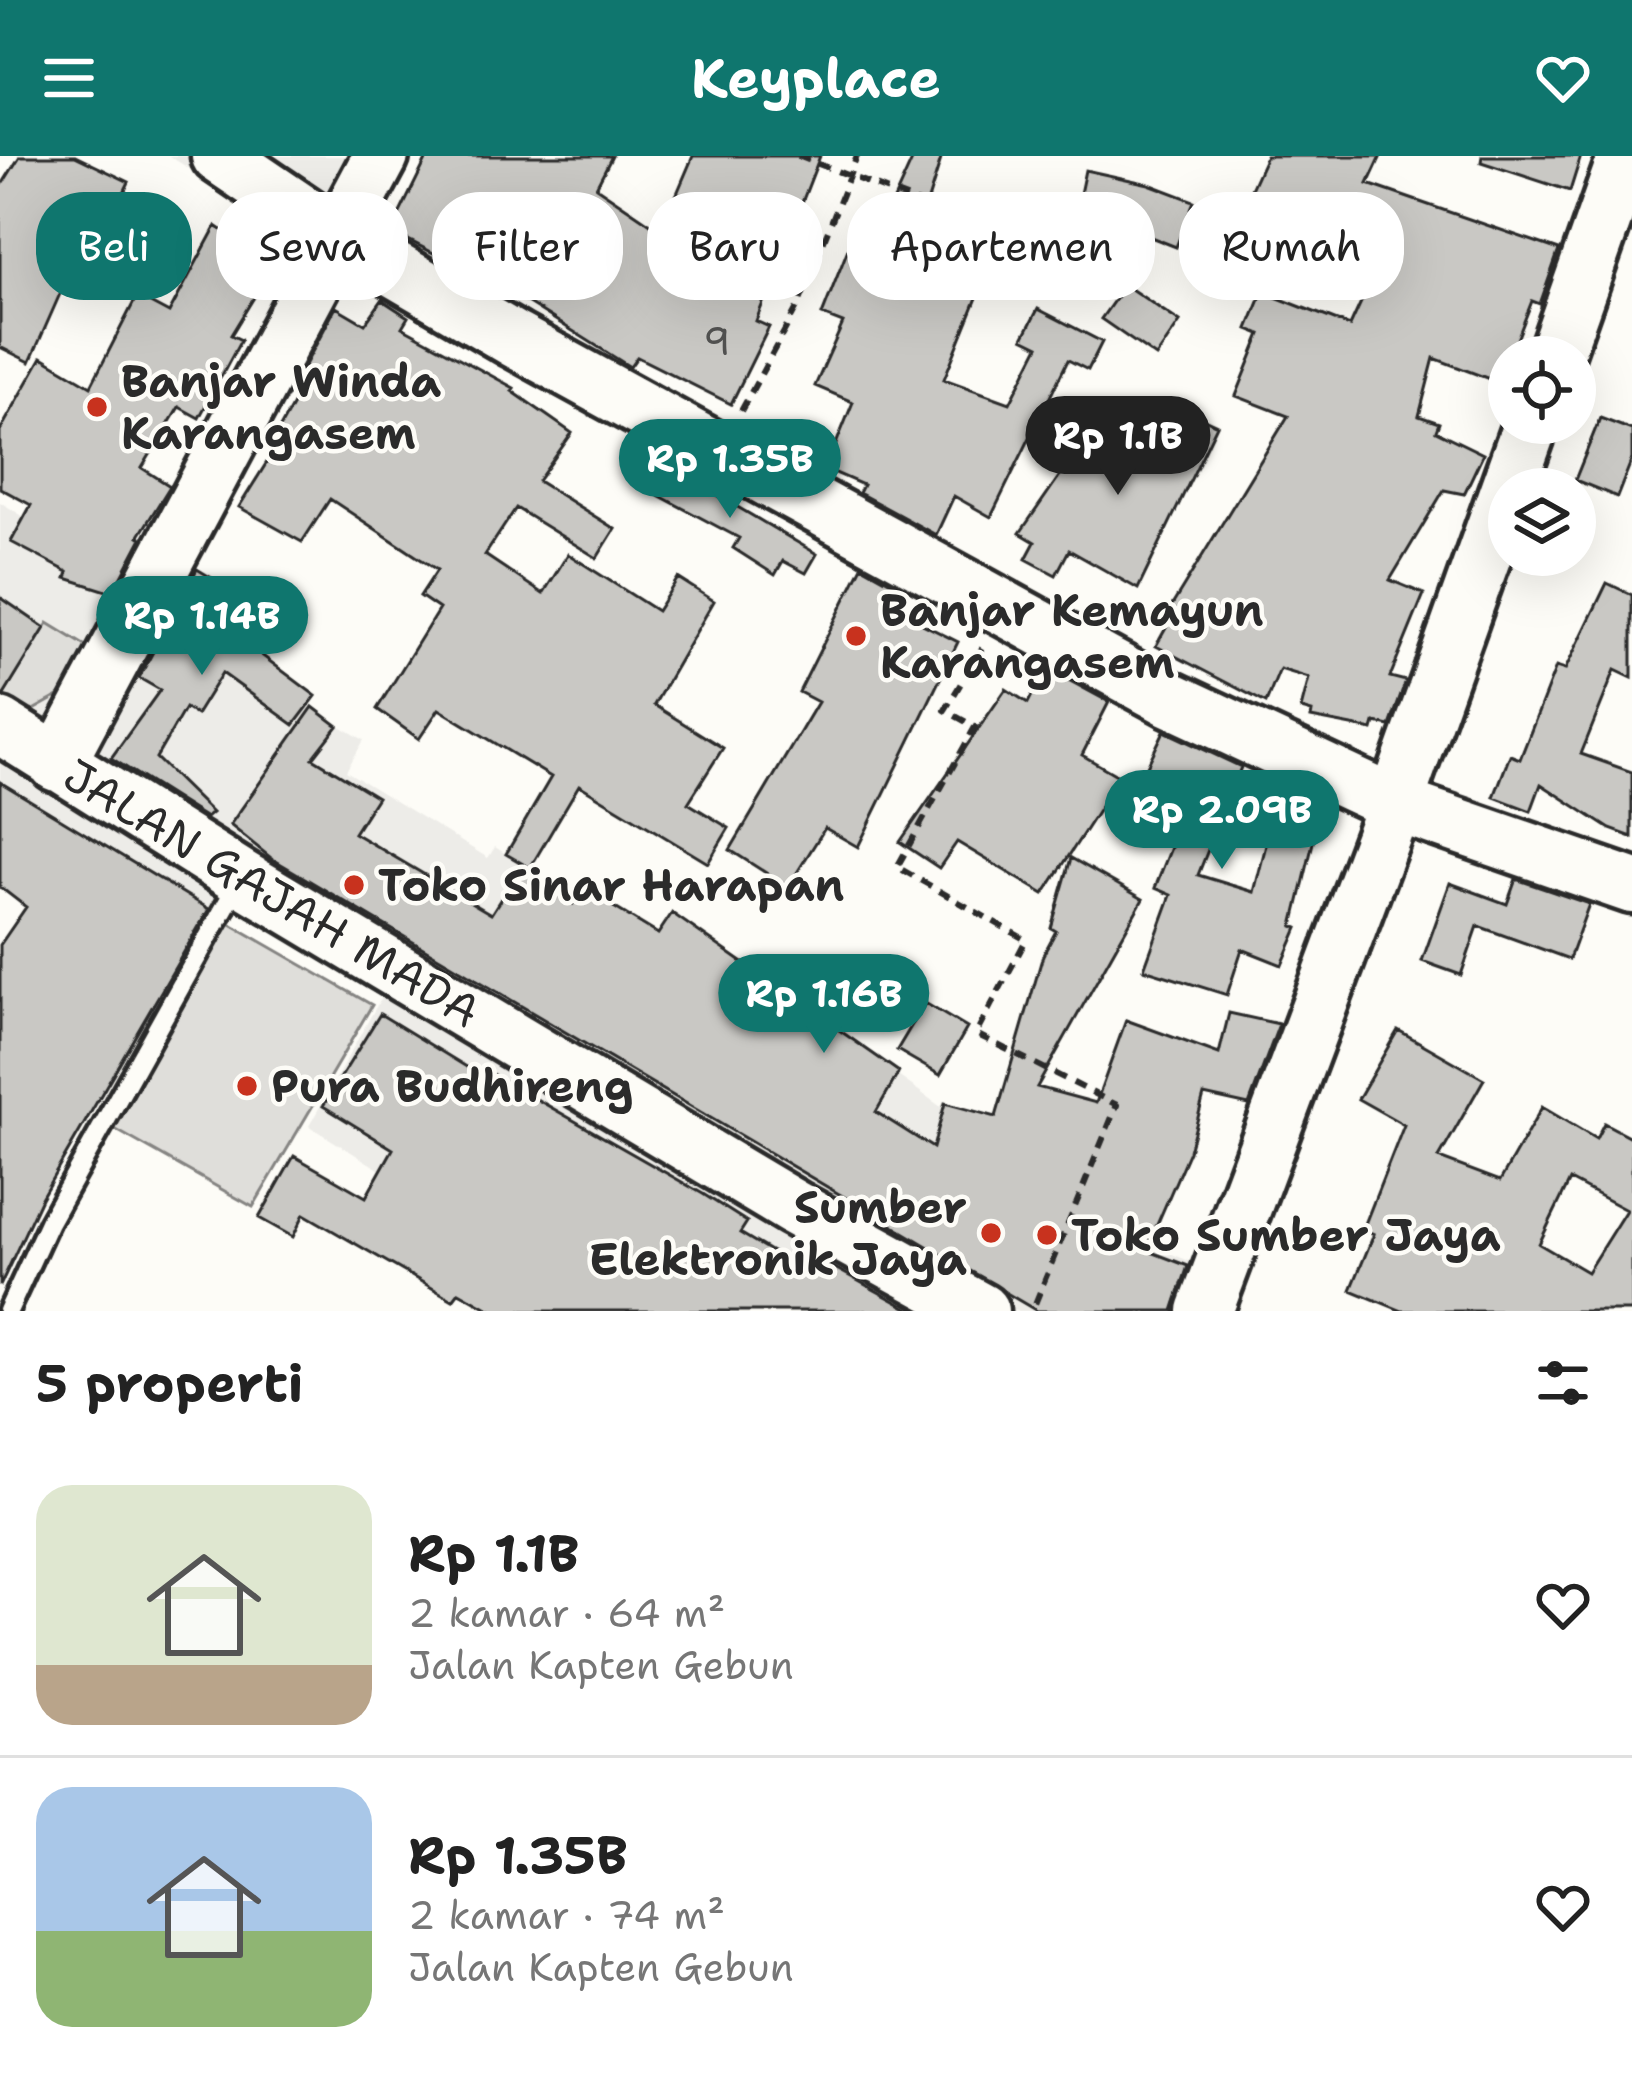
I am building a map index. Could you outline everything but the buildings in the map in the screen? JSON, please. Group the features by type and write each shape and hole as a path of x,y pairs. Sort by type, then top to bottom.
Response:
{"street":[{"path":"219,156 272,192"},
{"path":"361,192 381,156"},
{"path":"1562,336 1626,156"},
{"path":"408,276 1170,699 1395,804 1632,886"},
{"path":"57,764 303,300"},
{"path":"1205,1311 1524,444"},
{"name":"JALAN GAJAH MADA","path":"0,726 242,878 794,1208 981,1311"}],"lane":[{"path":"8,1311 49,1222 242,878"}],"path":[{"path":"798,156 890,192"},
{"path":"719,451 799,304 857,156"},
{"path":"975,659 945,710 975,727 897,867 1026,940 976,1034 1117,1105 1032,1311"}],"shaded area":[{"path":"169,156 403,156 382,192 227,192"},
{"path":"49,482 175,559 147,613 364,740 346,771 488,858 495,847 665,956 689,925 973,1130 1079,1216 1199,1265 1185,1311 609,1311 309,1126 389,984 233,895 191,966 19,857 0,867 0,502 29,520"},
{"path":"48,623 89,648 62,694 26,714 0,701"},
{"path":"229,923 372,1005 253,1207 111,1127"}],"place":[{"name":"Banjar Winda Karangasem","path":"97,407"},
{"name":"Banjar Kemayun Karangasem","path":"856,636"},
{"name":"Toko Sinar Harapan","path":"354,885"},
{"name":"Pura Budhireng","path":"247,1086"},
{"name":"Sumber Elektronik Jaya","path":"991,1233"},
{"name":"Toko Sumber Jaya","path":"1047,1235"}]}
